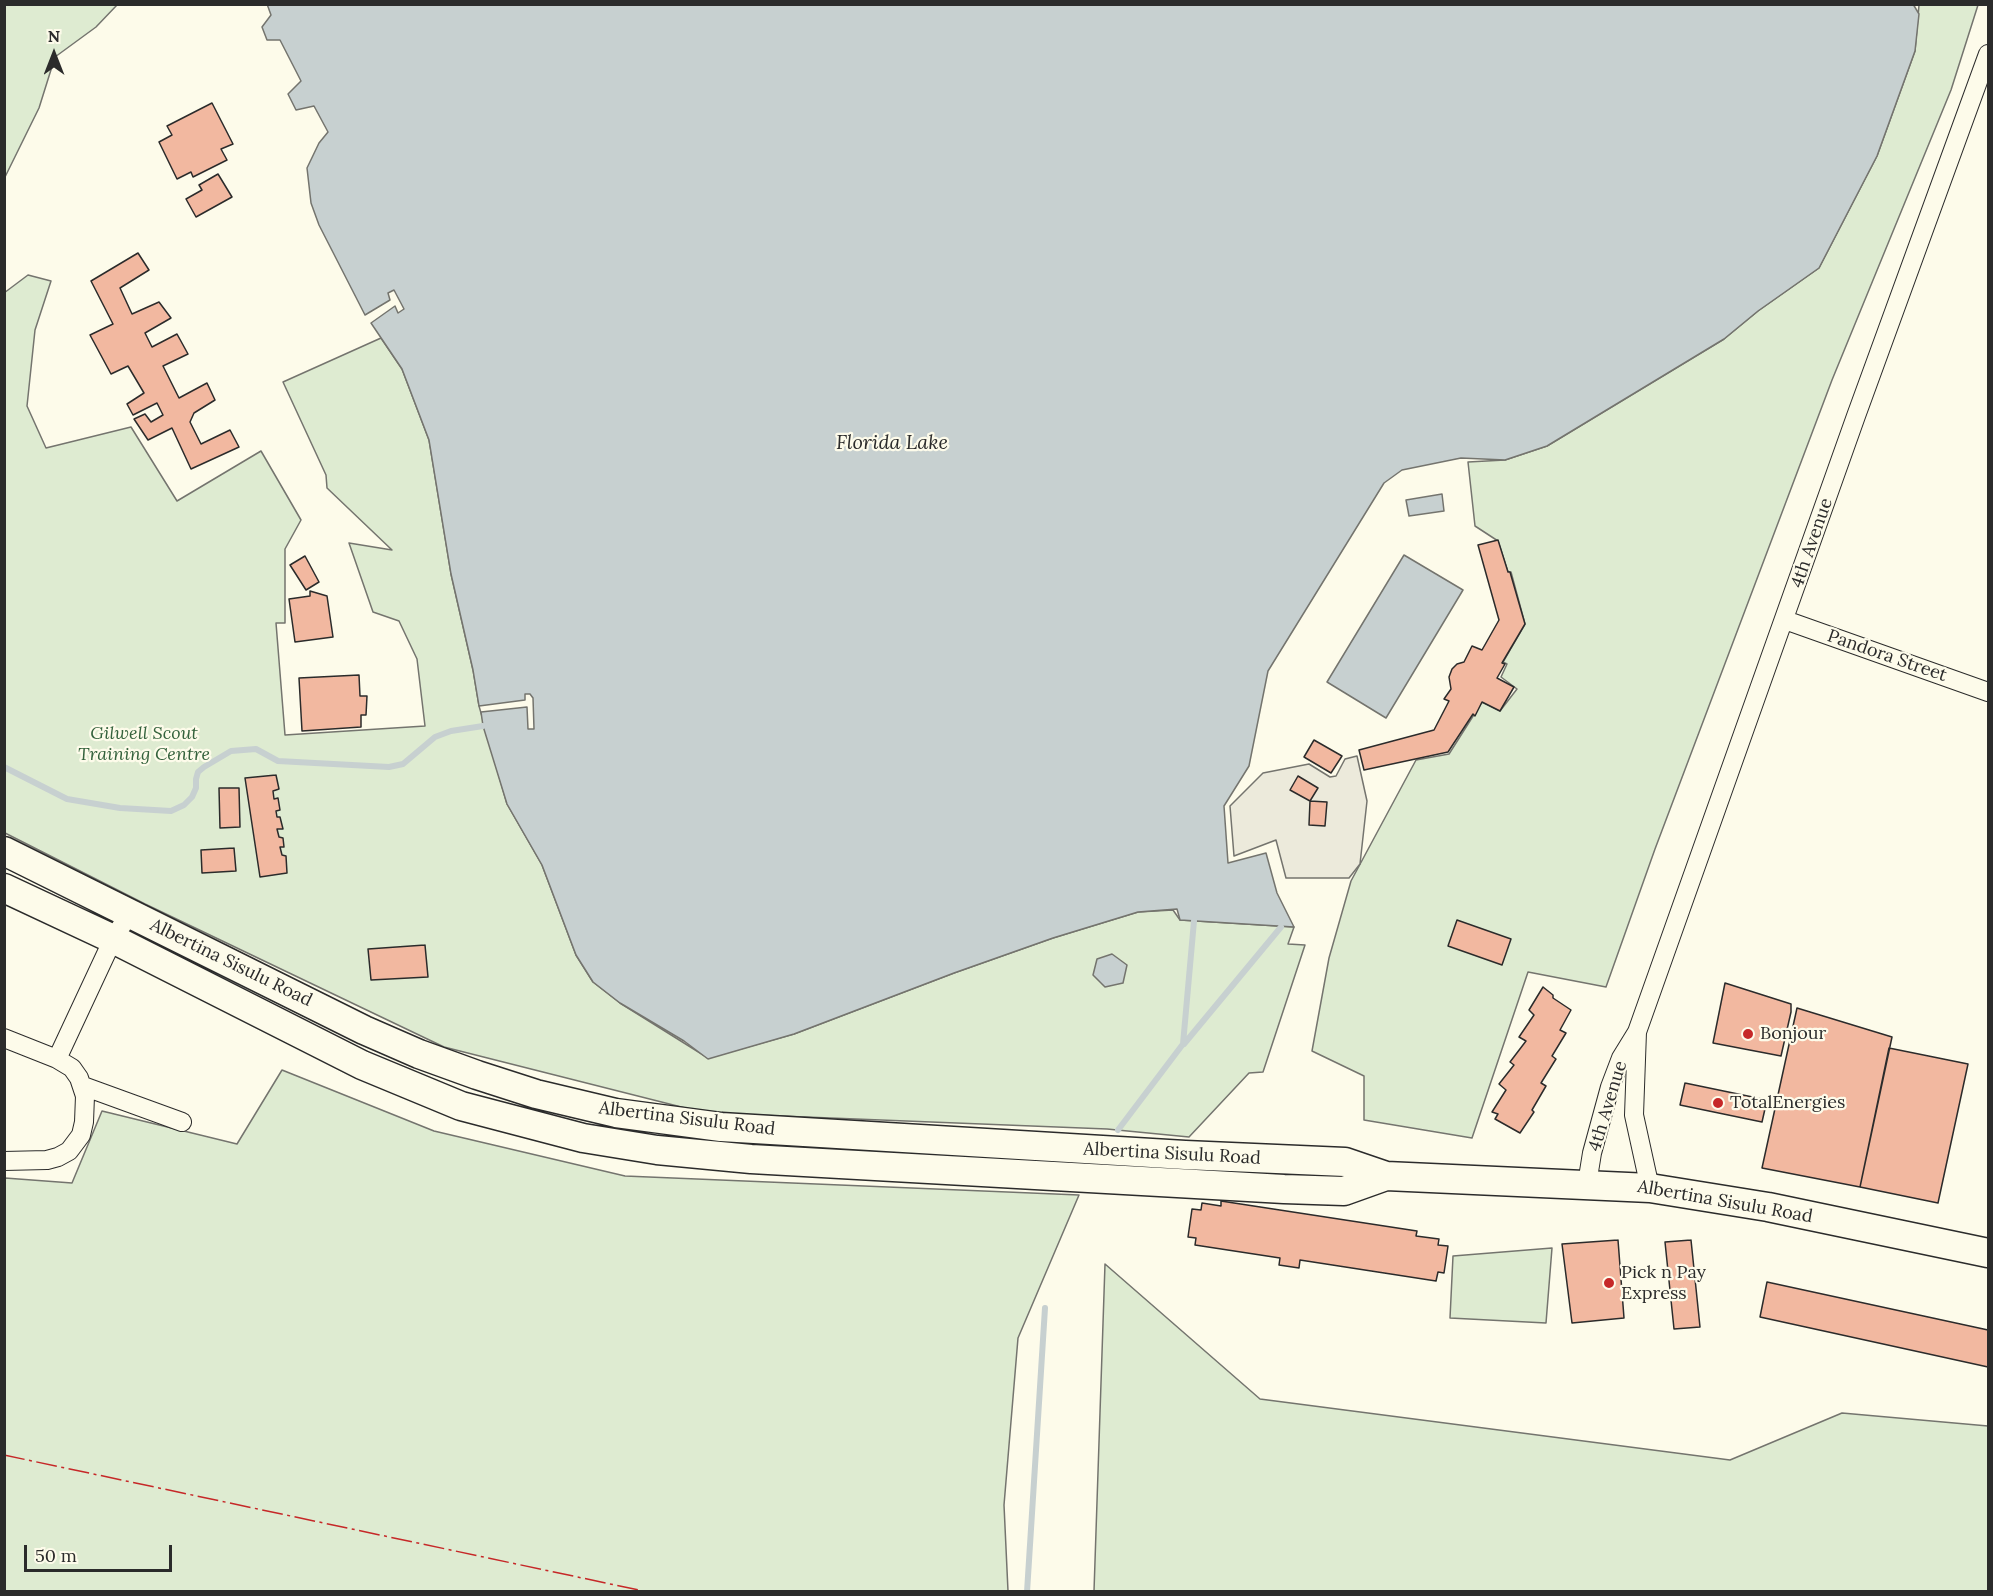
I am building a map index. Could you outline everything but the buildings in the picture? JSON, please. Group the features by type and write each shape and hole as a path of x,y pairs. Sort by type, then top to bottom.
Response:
{"main road":[{"name":"Albertina Sisulu Road","path":"4,851 364,1030 419,1054 536,1094 616,1113 721,1127 1185,1155 1345,1162 1386,1176 1650,1188 1768,1207 1989,1253"},
{"name":"Albertina Sisulu Road","path":"4,888 113,939 362,1065 461,1106 583,1138 657,1150 751,1159 1284,1189 1344,1191 1386,1176"}],"street":[{"name":"4th Avenue","path":"1587,1184 1592,1153 1610,1088 1621,1058 1637,1032 1856,416 1989,54"},
{"name":"Pandora Street","path":"1785,620 1987,687"},
{"path":"57,1059 113,939 130,913"},
{"name":"4th Avenue","path":"1637,1032 1634,1115 1650,1188"},
{"path":"4,1038 57,1059 72,1068 83,1086 85,1096 81,1135 69,1151 47,1160 4,1161"},
{"path":"83,1086 182,1122"}],"green space":[{"path":"5,4 117,5 96,27 55,57 39,108 5,177"},
{"path":"1919,5 1978,5 1951,90 1832,380 1655,849 1606,987 1528,972 1472,1138 1364,1120 1364,1076 1312,1051 1329,958 1351,881 1416,760 1449,754 1482,702 1500,711 1517,689 1501,677 1507,664 1503,662 1525,624 1511,572 1508,572 1498,541 1475,526 1468,462 1505,460 1547,446 1724,339 1758,311 1819,268 1877,156 1915,51"},
{"name":"Gilwell Scout Training Centre","path":"28,275 51,281 35,330 27,406 46,448 131,427 177,501 261,451 301,520 285,549 285,623 276,623 285,735 425,726 417,659 399,621 373,612 349,543 392,550 327,488 326,475 283,382 381,338 402,369 429,440 451,574 479,706 507,804 542,865 576,955 593,982 620,1003 708,1058 794,1034 1053,938 1138,912 1173,910 1180,920 1294,927 1288,944 1305,945 1263,1072 1249,1073 1189,1137 1107,1129 705,1113 444,1047 145,904 5,833 4,293"},
{"path":"282,1070 434,1131 625,1176 1079,1195 1018,1338 1004,1505 1008,1591 5,1592 5,1178 72,1183 102,1111 237,1144"},
{"path":"1552,1248 1546,1323 1450,1318 1453,1256"},
{"path":"1105,1264 1260,1399 1730,1460 1842,1413 1988,1426 1988,1591 1094,1591"}],"shaded area":[{"path":"1357,756 1367,801 1360,864 1349,878 1286,878 1276,840 1234,856 1230,806 1263,773 1309,764 1330,777 1336,776 1345,759"}],"water":[{"name":"Florida Lake","path":"267,4 1913,4 1919,14 1915,51 1877,156 1819,268 1758,311 1724,339 1547,446 1505,460 1461,458 1402,470 1384,483 1268,671 1249,766 1224,806 1228,863 1266,853 1277,893 1294,927 1180,920 1177,909 1138,912 1053,938 954,973 794,1034 708,1059 684,1041 620,1003 593,982 576,955 542,865 507,804 483,726 481,712 527,707 528,729 534,729 533,698 530,694 525,694 525,700 479,706 451,574 429,440 402,369 371,323 395,306 398,313 404,309 394,290 388,293 390,300 365,315 319,225 311,203 307,168 319,143 328,132 314,106 296,110 288,94 301,81 280,40 267,40 262,27 271,15"},
{"path":"1442,494 1444,511 1409,516 1406,500"},
{"path":"1404,555 1463,590 1386,718 1327,682"},
{"path":"1112,954 1127,965 1123,983 1105,987 1093,975 1097,959"}],"waterway":[{"path":"4,767 67,799 120,808 171,811 184,805 192,797 198,772 231,751 256,749 278,761 389,767 403,764 435,737 451,731 483,726"},
{"path":"1118,1130 1183,1044 1194,921"},
{"path":"1184,1044 1281,927"},
{"path":"1027,1592 1045,1308"}],"power":[{"path":"4,1455 648,1592"}],"place":[{"name":"Bonjour","path":"1748,1034"},
{"name":"TotalEnergies","path":"1718,1103"},
{"name":"Pick n Pay Express","path":"1609,1283"}]}
